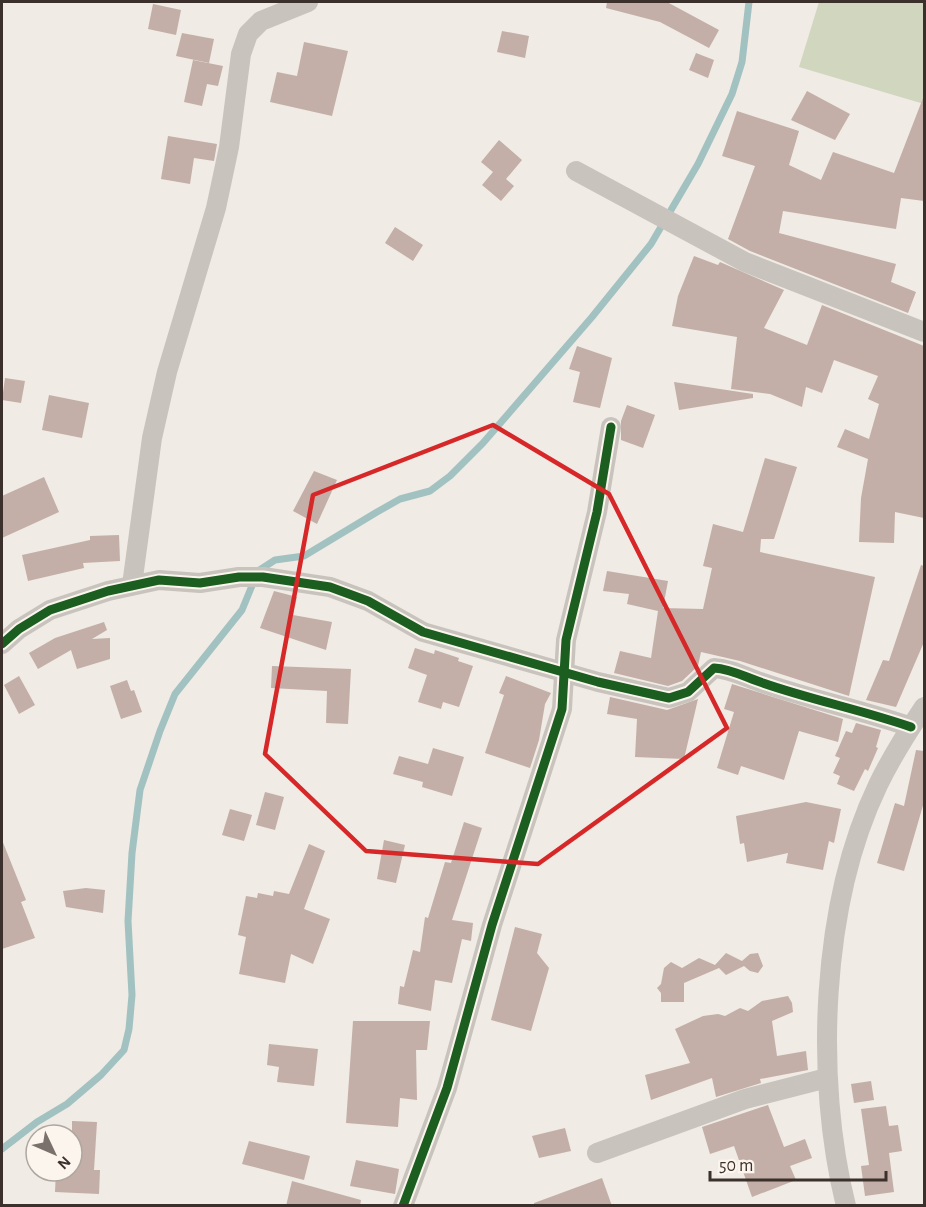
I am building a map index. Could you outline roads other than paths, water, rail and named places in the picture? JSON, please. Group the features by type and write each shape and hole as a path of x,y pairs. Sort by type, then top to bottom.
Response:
{"street":[{"path":"132,585 153,438 167,372 216,208 229,147 242,54 248,34 261,21 308,2"},
{"path":"576,171 745,262 924,332"},
{"path":"403,1206 447,1088 492,926 562,709 566,640 597,512 611,427"},
{"path":"2,644 19,629 50,610 132,585 159,580 200,583 239,577 263,577 330,587 368,601 423,632 669,698 688,692 714,668 724,668 763,683 873,714 910,727"},
{"path":"846,1206 838,1175 827,1078 833,954 842,891 856,842 878,785 910,727 924,707"},
{"path":"597,1153 745,1099 827,1078"}],"waterway":[{"path":"2,1149 37,1122 67,1104 101,1075 124,1050 129,1029 132,995 128,921 132,853 140,790 175,694 242,610 258,571 275,560 304,556 400,499 430,491 450,476 483,443 592,317 651,244 698,164 732,94 742,62 749,2"}]}
